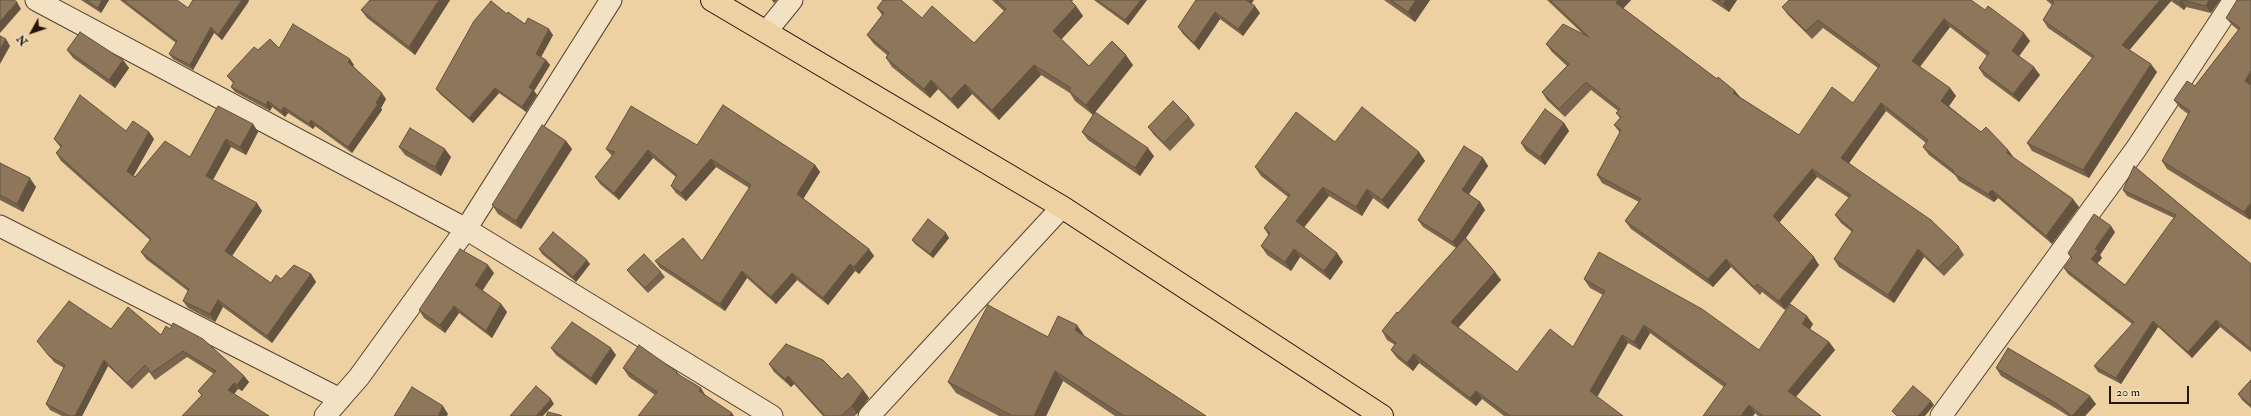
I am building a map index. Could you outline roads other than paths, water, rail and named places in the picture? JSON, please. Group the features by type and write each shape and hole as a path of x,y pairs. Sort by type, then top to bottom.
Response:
{"highway":[{"path":"712,0 1062,207 1382,416"}],"street":[{"path":"36,0 466,228 772,416"},
{"path":"325,416 359,377 466,228 611,0"},
{"path":"766,32 792,0"},
{"path":"1941,416 2136,149 2234,0"},
{"path":"869,416 1062,207"},
{"path":"0,226 340,399"}]}
